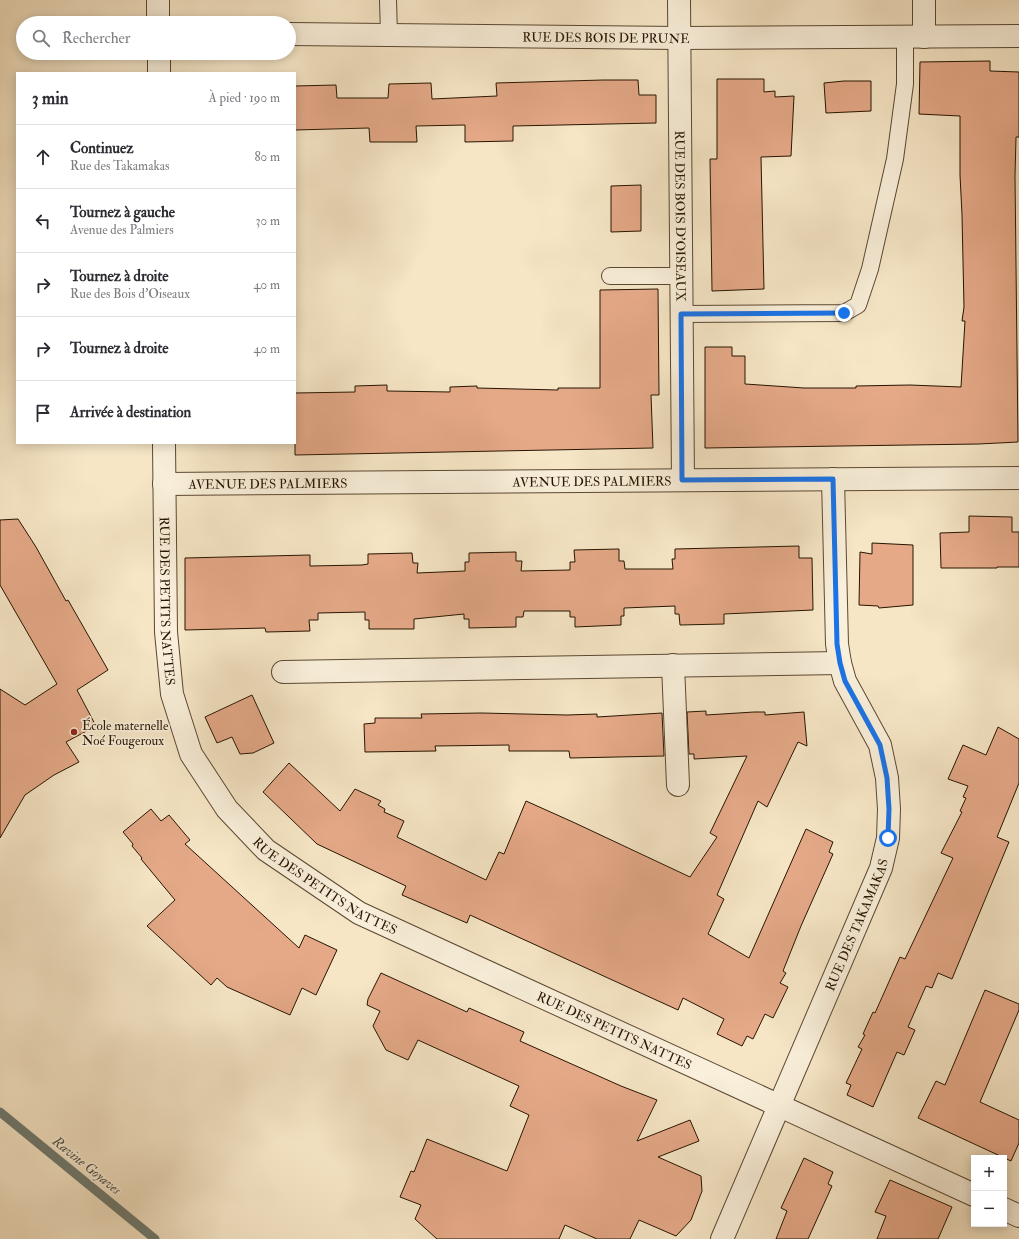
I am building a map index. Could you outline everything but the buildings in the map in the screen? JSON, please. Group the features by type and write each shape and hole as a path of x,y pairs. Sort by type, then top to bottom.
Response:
{"street":[{"path":"158,0 158,16"},
{"name":"RUE DES BOIS D'OISEAUX","path":"679,0 682,480"},
{"path":"914,37 924,0"},
{"name":"RUE DES BOIS DE PRUNE","path":"296,34 679,38 1019,36"},
{"path":"159,60 159,72"},
{"name":"RUE DES PETITS NATTES","path":"164,444 166,632 172,694 191,754 227,809 266,850 359,913 971,1194"},
{"name":"AVENUE DES PALMIERS","path":"164,484 1019,478"},
{"name":"RUE DES TAKAMAKAS","path":"722,1239 881,868 888,838 889,809 887,778 880,745 845,681 837,644 833,479"},
{"path":"283,672 840,663"},
{"path":"673,665 678,785"},
{"path":"1007,1210 1019,1216"}],"lane":[{"path":"388,0 389,35"},
{"path":"681,314 844,313 858,305 870,269 895,159 905,84 914,37"},
{"path":"610,276 681,276"}],"waterway":[{"name":"Ravine Goyaves","path":"0,1112 155,1239"}],"place":[{"name":"École maternelle Noé Fougeroux","path":"74,732"}],"route":[{"path":"844,313 681,314 682,480 833,479 837,644 845,681 880,745 887,778 889,809 888,838"}]}
